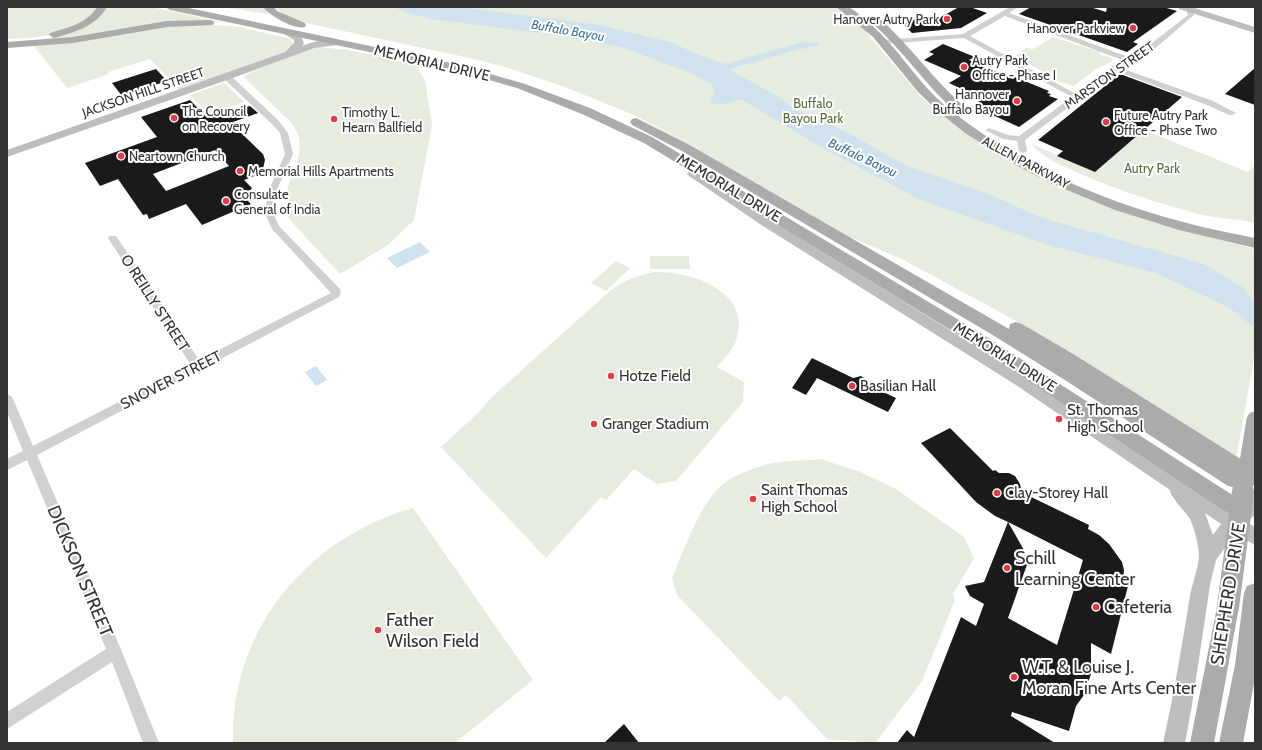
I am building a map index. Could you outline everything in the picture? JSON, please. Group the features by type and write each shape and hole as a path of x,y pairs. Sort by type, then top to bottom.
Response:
{"main road":[{"path":"7,41 36,39 64,32 92,19 100,12 102,7"},
{"name":"MEMORIAL DRIVE","path":"170,7 452,66 487,76 573,106 634,133 701,171 973,336 1230,504"},
{"name":"MEMORIAL DRIVE","path":"209,7 461,59 526,78 589,101 629,118 684,147 847,241 1074,377 1235,480"},
{"path":"268,7 280,17 301,25"},
{"name":"ALLEN PARKWAY","path":"842,7 867,25 928,97 960,124 1005,154 1064,183 1128,209 1185,227 1255,243"},
{"name":"ALLEN PARKWAY","path":"858,7 880,23 942,93 960,109 989,130 1022,145 1073,175 1132,199 1170,212 1255,232"},
{"path":"7,45 73,40 179,23 254,24"},
{"path":"634,133 652,147 693,174"},
{"path":"847,241 874,251 1014,326 1069,359 1255,478"},
{"name":"SHEPHERD DRIVE","path":"1202,743 1228,607 1247,461 1255,420"},
{"name":"SHEPHERD DRIVE","path":"1231,743 1246,665 1255,593"}],"street":[{"path":"882,42 965,36 1015,7"},
{"path":"1186,8 1255,30"},
{"name":"MARSTON STREET","path":"1022,145 1077,96 1115,68 1132,61 1191,15 1186,8"},
{"path":"1004,13 1132,61"},
{"path":"286,32 298,39 299,43 296,48 288,54"},
{"path":"965,36 1077,96"},
{"name":"JACKSON HILL STREET","path":"7,154 228,77 319,43 338,42"},
{"path":"1115,68 1210,103 1232,113"},
{"name":"SNOVER STREET","path":"7,465 198,367 332,297 335,294 336,291 275,227 269,213 272,192 289,154 284,133 273,120 228,77"},
{"path":"693,174 767,223 1021,381 1255,537"},
{"name":"O REILLY STREET","path":"113,238 198,367"},
{"name":"DICKSON STREET","path":"7,399 115,652 151,743"},
{"path":"1147,464 1183,496 1196,513 1206,536 1208,558 1201,585 1182,705 1174,743"},
{"path":"1208,558 1233,522 1255,505"},
{"path":"1233,522 1255,531"},
{"path":"7,721 115,652"}],"green space":[{"path":"7,7 99,7 87,21 52,35 7,39"},
{"path":"106,7 151,7 223,22 178,21 80,38 39,40 76,29 94,19"},
{"path":"223,7 264,7 269,13 268,14"},
{"name":"Buffalo Bayou Park","path":"274,7 835,7 861,26 922,98 955,125 1000,156 1029,172 1126,213 1160,224 1255,249 1255,353 1236,459 1074,354 1018,322 902,259 833,230 689,144 634,115 565,87 506,67 306,23 285,15"},
{"path":"202,24 239,27 291,39 294,44 285,52 180,90 150,59 108,72 109,74 67,88 34,46 63,43 148,28"},
{"path":"1053,37 1100,52 1101,55 1112,58 1111,62 1094,70 1074,86 1057,81 1015,56 1026,48 1033,49"},
{"path":"318,47 348,50 415,64 425,80 432,125 414,220 388,245 340,274 290,220 286,209 288,186 297,163 299,151 299,140 295,128 243,76 306,49"},
{"path":"224,83 244,102 209,115 190,95"},
{"name":"Autry Park","path":"1144,130 1248,172 1255,165 1255,223 1193,212 1170,206 1114,187 1060,165 1042,154 1032,144 1095,172"},
{"path":"650,256 689,256 690,269 650,269"},
{"path":"616,261 630,268 606,291 591,283"},
{"name":"Granger Stadium","path":"655,272 686,276 702,281 717,288 728,298 736,311 739,326 735,343 727,356 717,367 744,382 743,402 676,481 657,484 634,469 606,500 601,497 546,558 441,447 480,411 492,397 611,290 632,278"},
{"path":"820,459 858,471 896,489 964,537 974,558 953,594 955,600 922,681 875,743 827,739 786,695 779,701 677,595 672,578 687,541 700,515 715,492 723,484 739,474 768,464"},
{"name":"Father Wilson Field","path":"413,508 533,680 455,743 233,743 236,702 245,663 261,627 282,594 309,566 340,541 375,522"}],"water":[{"name":"Buffalo Bayou","path":"394,7 458,7 600,25 670,42 704,57 725,64 803,42 819,43 819,46 795,50 730,70 779,97 794,109 851,134 904,165 989,194 1042,218 1204,264 1242,287 1255,302 1255,328 1230,308 1156,273 1048,245 921,200 833,154 742,100 721,104 714,104 710,102 715,91 711,84 696,75 621,47 557,35 432,19 405,12"},
{"path":"420,242 430,252 397,268 387,258"},
{"path":"316,366 327,380 316,386 305,372"}],"building":[{"name":"Hanover Autry Park","path":"959,7 970,7 987,13 961,28 912,33 900,21 941,17"},
{"name":"Hanover Parkview","path":"1031,7 1090,7 1106,12 1107,7 1163,7 1177,11 1133,42 1138,44 1127,52 1019,14"},
{"path":"943,44 975,57 969,60 1013,79 1015,77 1049,91 1047,93 1051,94 1049,96 1058,99 1019,127 977,108 981,106 976,103 983,99 949,83 961,76 924,60 934,54 929,52"},
{"path":"1255,68 1255,105 1225,94"},
{"path":"156,69 167,81 122,96 112,83"},
{"name":"Future Autry Park Office - Phase Two","path":"1120,74 1182,97 1095,172 1057,156 1063,151 1038,140"},
{"path":"190,100 207,118 250,106 258,113 233,122 243,131 240,132 263,154 265,160 262,173 244,180 252,188 245,198 251,204 202,225 186,204 149,219 147,214 143,215 118,179 100,186 85,163 157,137 141,117","holes":["215,150 229,166 166,191 153,174"]},
{"name":"Basilian Hall","path":"812,358 853,378 861,376 865,379 866,384 896,398 888,412 817,378 806,395 792,388"},
{"path":"950,428 993,471 995,470 999,473 1009,473 1015,476 1021,489 1026,491 1025,494 1089,525 1088,529 1099,535 1109,544 1122,562 1124,570 1123,583 1128,586 1111,654 1091,643 1091,674 1084,695 1076,706 1069,731 1012,712 1011,716 1055,743 897,743 907,730 914,737 961,617 976,626 984,604 970,596 965,586 984,582 1008,522 995,516 976,502 921,443","holes":["1008,522 1083,560 1057,645 1008,618 1029,559"]},
{"path":"624,724 639,743 604,743"}],"tunnel":[{"path":"1232,505 1255,521"}],"place":[{"name":"Hanover Autry Park","path":"947,19"},
{"name":"Hanover Parkview","path":"1133,28"},
{"name":"Autry Park Office - Phase I","path":"964,67"},
{"name":"Hannover Buffalo Bayou","path":"1017,101"},
{"name":"The Council on Recovery","path":"174,118"},
{"name":"Timothy L. Hearn Ballfield","path":"334,119"},
{"name":"Future Autry Park Office - Phase Two","path":"1106,122"},
{"name":"Neartown Church","path":"121,156"},
{"name":"Memorial Hills Apartments","path":"240,171"},
{"name":"Consulate General of India","path":"226,201"},
{"name":"Hotze Field","path":"611,376"},
{"name":"Basilian Hall","path":"852,386"},
{"name":"St. Thomas High School","path":"1059,419"},
{"name":"Granger Stadium","path":"594,424"},
{"name":"Clay-Storey Hall","path":"997,493"},
{"name":"Saint Thomas High School","path":"753,499"},
{"name":"Schill Learning Center","path":"1007,568"},
{"name":"Cafeteria","path":"1096,607"},
{"name":"Father Wilson Field","path":"378,630"},
{"name":"W.T. & Louise J. Moran Fine Arts Center","path":"1014,677"}]}
